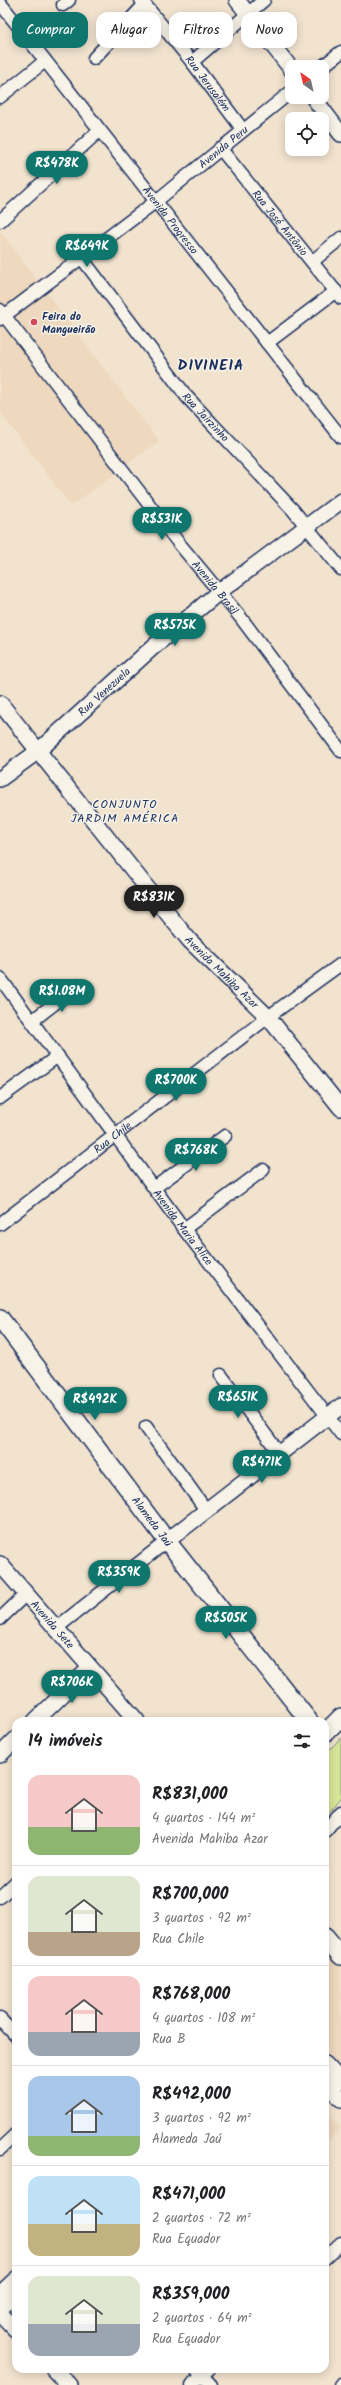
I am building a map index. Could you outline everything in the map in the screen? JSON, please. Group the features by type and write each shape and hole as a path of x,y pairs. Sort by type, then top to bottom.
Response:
{"main road":[{"name":"Alameda Jaú","path":"0,1318 167,1541 306,1717"},
{"path":"329,1729 341,1717"},
{"path":"329,1942 341,1956"}],"street":[{"path":"237,0 246,12"},
{"path":"251,12 264,0"},
{"path":"94,58 143,2"},
{"name":"Rua Jerusalém","path":"143,2 192,62 243,130"},
{"name":"Avenida Progresso","path":"0,3 154,202 341,437"},
{"path":"192,62 241,21"},
{"path":"274,48 285,61"},
{"path":"329,61 341,52"},
{"path":"0,97 45,61"},
{"name":"Avenida Peru","path":"1,315 154,202 285,97"},
{"path":"318,104 341,134"},
{"path":"0,222 99,131"},
{"name":"Rua José Antônio","path":"220,148 339,294"},
{"path":"313,261 341,238"},
{"name":"Rua Jairzinho","path":"81,257 187,397 307,528 341,569"},
{"path":"266,343 339,294"},
{"name":"Avenida Brasil","path":"1,315 219,592 242,618 341,751"},
{"name":"Rua Venezuela","path":"0,779 37,752 152,648 219,592 307,528 341,501"},
{"name":"Avenida Mahiba Azar","path":"0,703 37,752 190,941 268,1017 341,1108"},
{"name":"Rua Chile","path":"0,1224 268,1017 341,964"},
{"name":"Avenida Maria Alice","path":"0,978 184,1229 341,1434"},
{"path":"32,1021 77,986"},
{"path":"0,1098 58,1056"},
{"path":"154,1188 225,1136"},
{"path":"184,1229 263,1170"},
{"path":"221,1375 280,1454"},
{"path":"55,1629 341,1406"},
{"path":"146,1427 206,1510"},
{"name":"Avenida Sete","path":"0,1564 55,1629 133,1717"},
{"path":"0,1619 26,1594"},
{"path":"39,1717 90,1668"},
{"path":"0,1755 12,1746"},
{"path":"329,1827 341,1812"},
{"path":"0,1897 12,1888"},
{"path":"0,2019 12,2032"},
{"path":"329,2068 341,2081"},
{"path":"329,2086 341,2099"},
{"path":"0,2149 12,2138"},
{"path":"329,2254 341,2243"},
{"path":"0,2294 12,2283"},
{"path":"0,2309 12,2298"},
{"path":"0,2313 12,2326"},
{"path":"58,2373 69,2385"},
{"path":"192,2385 201,2373"},
{"path":"203,2373 211,2385"}],"shaded area":[{"name":"Feira do Mangueirão","path":"0,231 159,441 71,506 0,412"},
{"path":"329,1954 341,1967 341,2067 338,2070 329,2060"},
{"path":"329,2114 341,2128 329,2140"}],"green space":[{"path":"341,1738 341,1798 329,1812 329,1750"}],"place":[{"name":"Feira do Mangueirão","path":"34,322"}],"district":[{"name":"DIVINEIA","path":"211,365"},
{"name":"CONJUNTO JARDIM AMÉRICA","path":"125,811"}]}
